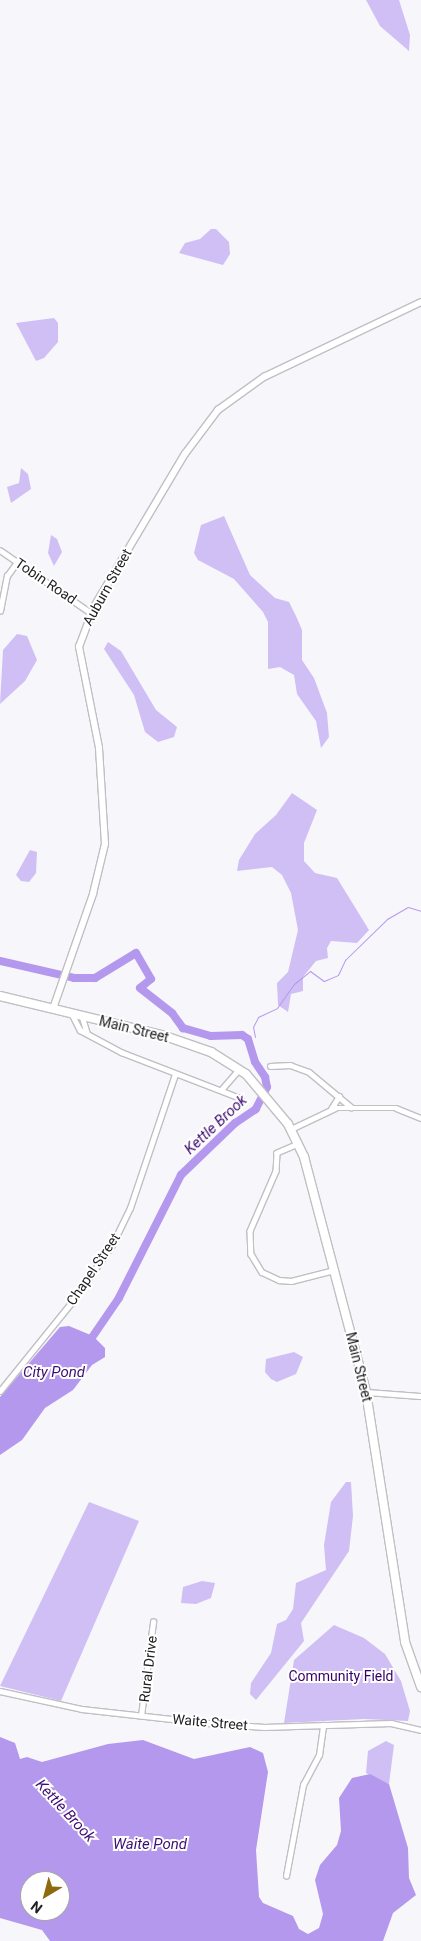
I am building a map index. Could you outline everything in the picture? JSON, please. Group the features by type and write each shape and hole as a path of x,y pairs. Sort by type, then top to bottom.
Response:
{"highway":[{"name":"Main Street","path":"0,996 192,1044 239,1069 264,1092 291,1129 299,1143 366,1392 405,1642 421,1687"}],"street":[{"name":"Auburn Street","path":"53,1010 93,894 105,844 99,748 79,647 91,613 175,470 218,410 264,377 421,302"},
{"name":"Tobin Road","path":"0,550 91,613"},
{"path":"0,611 7,576 17,562"},
{"name":"Main Street","path":"72,1014 74,1024 120,1052 240,1098"},
{"name":"Main Street","path":"82,1016 88,1034"},
{"path":"270,1066 284,1064 302,1069 351,1107"},
{"path":"221,1090 239,1069"},
{"name":"Chapel Street","path":"0,1391 71,1303 112,1245 130,1208 176,1074"},
{"path":"330,1110 339,1096"},
{"path":"291,1129 330,1110 351,1107 400,1108 421,1118"},
{"path":"299,1143 277,1153 276,1170 250,1231 251,1254 262,1272 279,1280 291,1281 334,1270"},
{"path":"366,1392 421,1396"},
{"name":"Rural Drive","path":"141,1716 153,1622"},
{"name":"Waite Street","path":"0,1691 82,1709 235,1726 391,1723 421,1730"},
{"path":"286,1876 303,1784 319,1755 323,1725"}],"green space":[{"path":"366,0 399,0 410,35 409,51 380,26"},
{"path":"211,229 216,229 229,242 230,254 223,265 179,253 185,243 200,239"},
{"path":"54,318 58,323 58,342 44,358 36,361 16,323"},
{"path":"21,468 28,474 31,489 11,503 7,487 19,483"},
{"path":"224,516 250,575 275,598 289,602 302,630 302,660 314,678 327,713 329,737 321,748 316,721 297,694 294,675 280,667 268,669 268,622 263,612 234,579 198,560 194,553 201,525"},
{"path":"51,535 57,539 62,552 54,566 48,553"},
{"path":"17,634 27,636 37,660 25,681 0,704 3,650"},
{"path":"108,642 121,651 156,710 177,727 174,737 158,742 145,732 134,695 104,649"},
{"path":"292,793 317,810 304,843 304,861 315,873 337,878 369,930 357,943 331,941 327,948 328,958 316,961 303,977 303,991 291,994 288,1012 278,1005 277,983 288,972 298,930 291,893 282,875 272,867 237,871 239,860 255,834 276,815"},
{"path":"30,850 37,852 36,873 29,882 21,881 16,875"},
{"path":"294,1352 303,1357 296,1374 277,1382 271,1379 265,1372 266,1359"},
{"path":"346,1482 351,1482 353,1516 349,1551 301,1623 304,1641 256,1700 250,1694 251,1683 271,1653 277,1624 286,1620 293,1609 296,1583 326,1570 324,1545 331,1502"},
{"path":"89,1502 139,1521 61,1701 0,1686"},
{"path":"202,1581 215,1583 211,1598 196,1604 181,1603 183,1587"},
{"name":"Community Field","path":"334,1625 364,1638 385,1654 401,1681 410,1711 408,1721 364,1719 284,1723 294,1660"},
{"path":"386,1741 394,1745 389,1784 366,1773 368,1751"}],"water":[{"name":"City Pond","path":"69,1326 93,1336 105,1348 105,1357 92,1365 73,1390 45,1408 22,1440 0,1455 0,1397 60,1327"},
{"name":"Waite Pond","path":"0,1737 15,1743 20,1759 27,1757 42,1762 108,1744 143,1740 194,1759 250,1747 263,1753 268,1772 256,1850 259,1897 263,1903 293,1916 299,1929 308,1934 319,1928 323,1914 315,1880 320,1865 337,1845 341,1831 339,1798 352,1778 370,1774 389,1784 408,1848 409,1878 416,1895 393,1913 383,1941 50,1941 42,1930 0,1918"}],"waterway":[{"path":"255,1037 253,1027 258,1017 277,1008 294,984 310,971 324,981 338,975 345,960 387,919 408,907 421,911"},
{"name":"Kettle Brook","path":"0,961 74,978 95,978 136,953 151,979 140,988 172,1013 183,1028 211,1036 242,1035 248,1039 255,1062 265,1077 267,1087 256,1109 235,1123 181,1175 119,1298 93,1336"}]}
